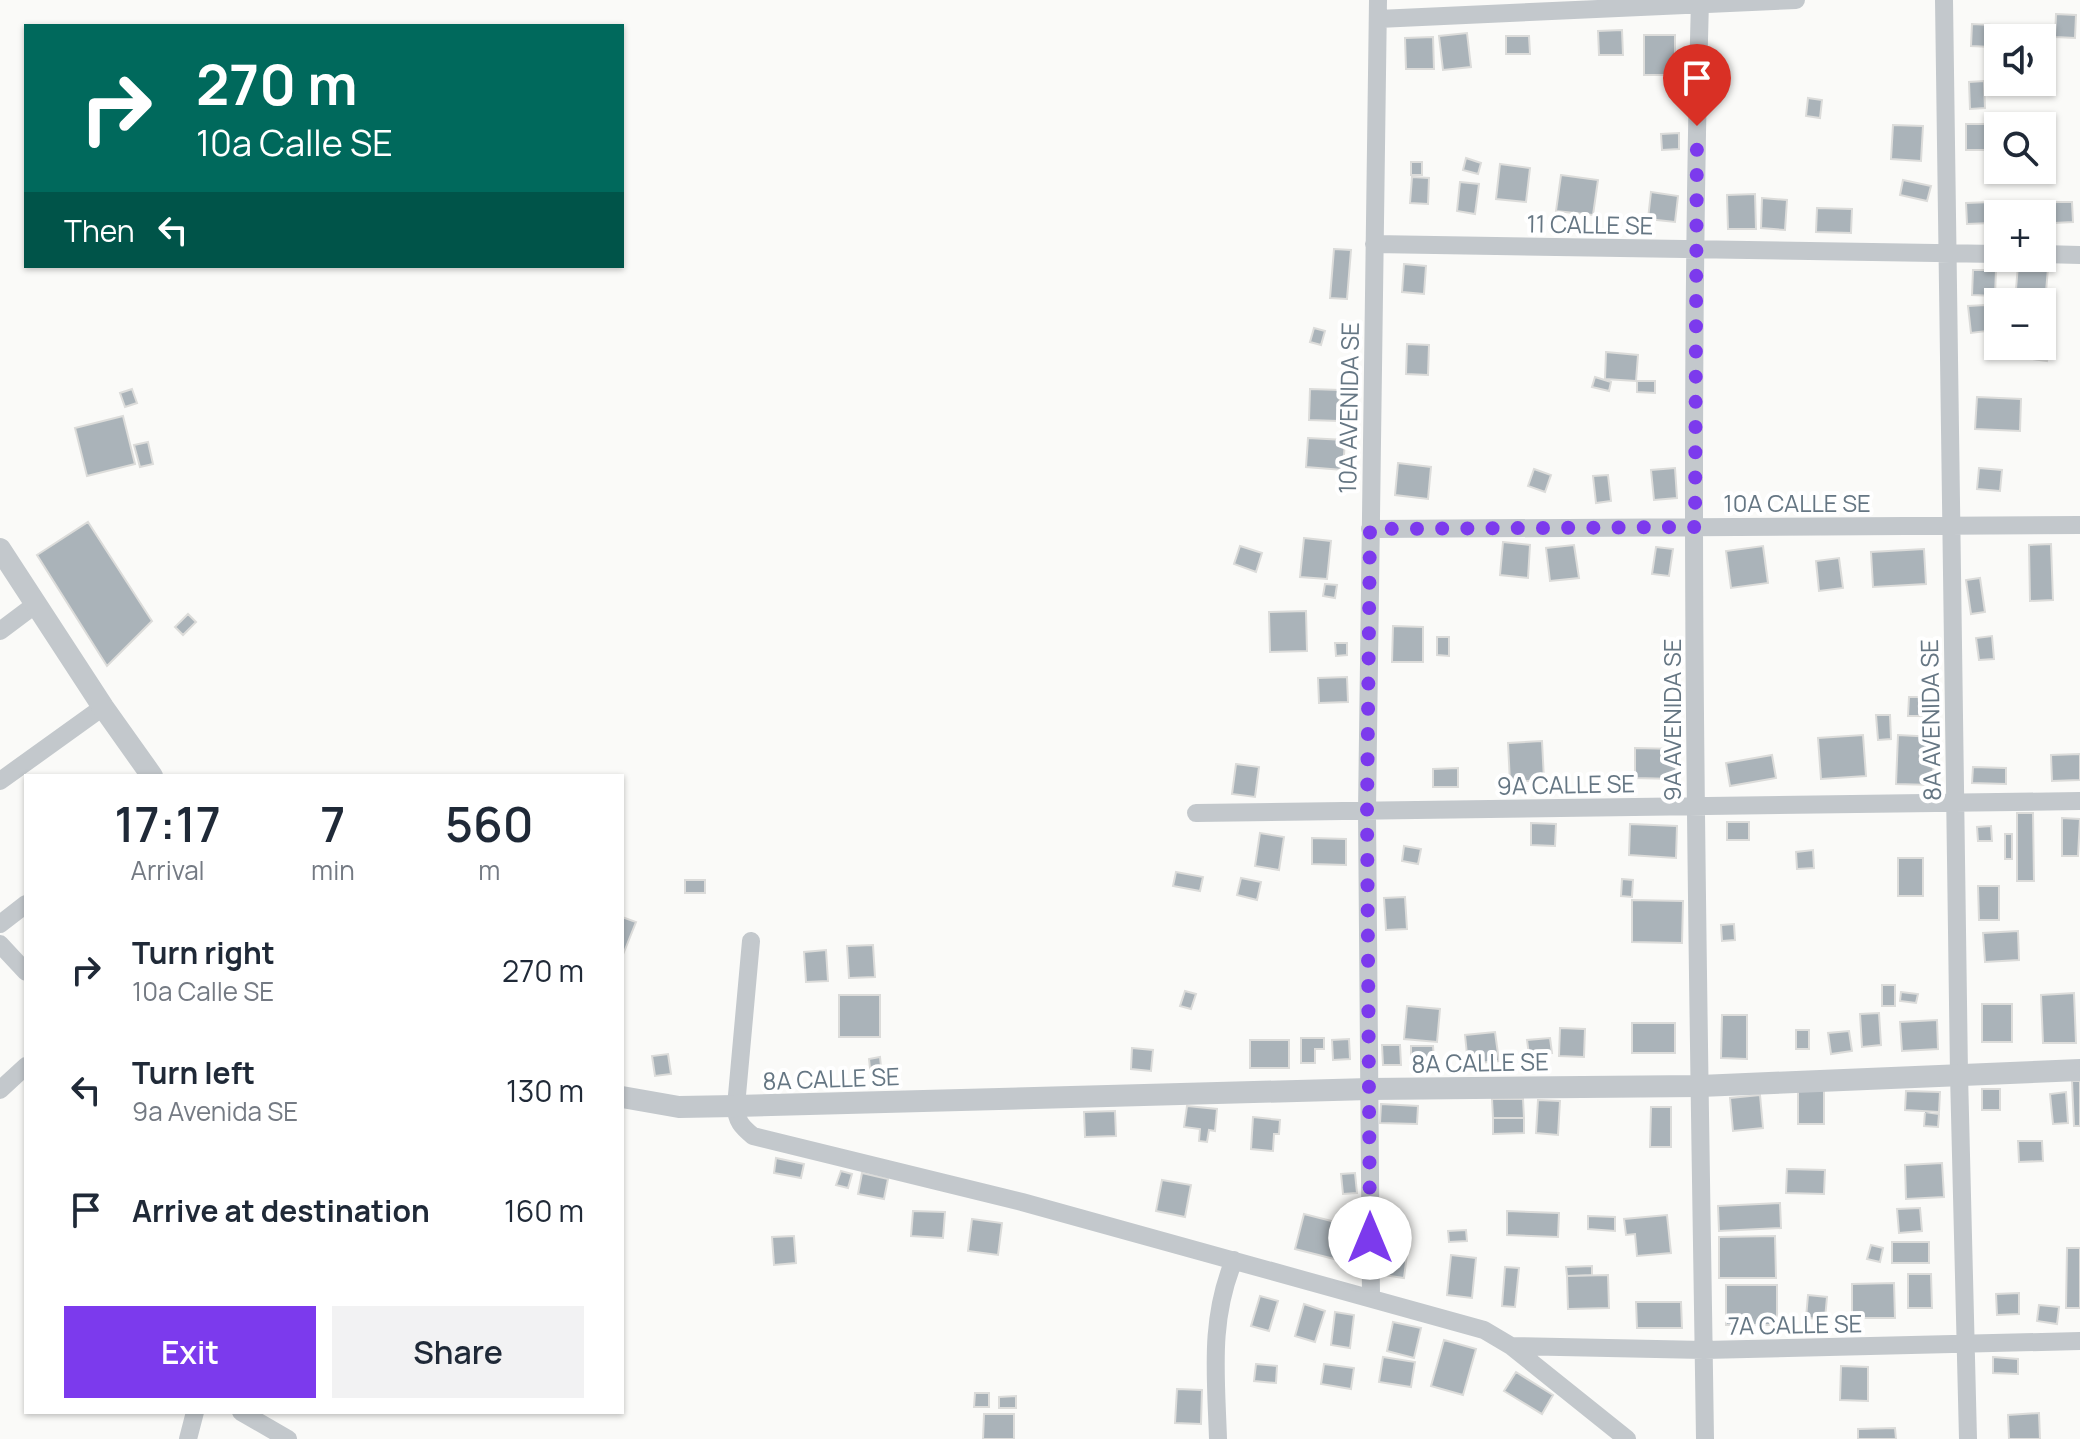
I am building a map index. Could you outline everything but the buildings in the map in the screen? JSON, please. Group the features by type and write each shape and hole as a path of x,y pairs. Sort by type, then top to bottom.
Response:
{"street":[{"name":"10A AVENIDA SE","path":"1371,1297 1367,811 1378,0"},
{"path":"1378,19 1796,0"},
{"name":"8A AVENIDA SE","path":"1944,0 1959,1074 1968,1439"},
{"name":"9A AVENIDA SE","path":"1700,2 1695,249 1695,806 1705,1439"},
{"name":"11 CALLE SE","path":"1374,244 1984,254"},
{"path":"2056,254 2080,255"},
{"name":"10A CALLE SE","path":"1370,529 2080,525"},
{"path":"1,552 151,774"},
{"path":"0,631 36,604"},
{"path":"0,781 103,707"},
{"name":"9A CALLE SE","path":"1196,813 2080,801"},
{"path":"0,924 24,906"},
{"path":"751,941 736,1117 753,1136 1022,1202 1484,1330 1511,1346 1627,1439"},
{"path":"0,944 24,970"},
{"path":"0,1090 24,1068"},
{"name":"8A CALLE SE","path":"624,1097 679,1107 736,1106 1369,1089 1700,1086 2080,1070"},
{"path":"1218,1439 1216,1321 1222,1288 1234,1260"},
{"name":"7A CALLE SE","path":"1511,1346 1704,1350 2080,1341"},
{"path":"188,1439 194,1414"},
{"path":"244,1414 288,1439"}],"route":[{"path":"1370,1238 1367,811 1370,529 1695,527 1697,126"}]}
